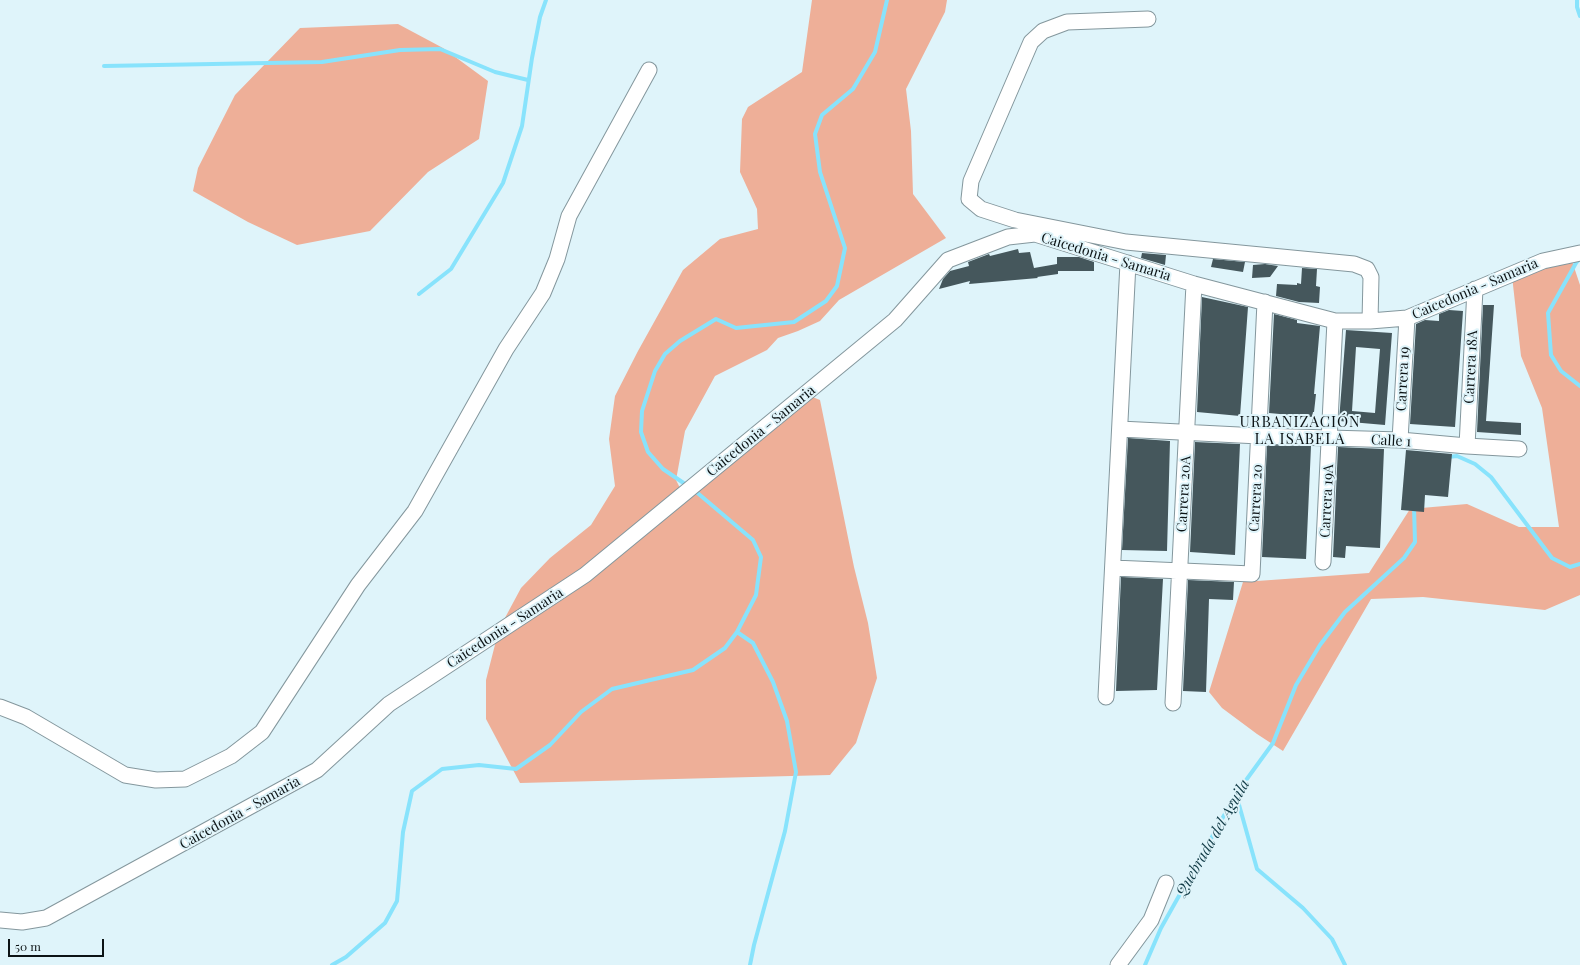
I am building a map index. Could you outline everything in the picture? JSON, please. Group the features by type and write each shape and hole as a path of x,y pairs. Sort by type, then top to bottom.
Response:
{"street":[{"path":"1148,19 1067,22 1043,31 1031,42 971,181 969,198 981,209 1015,220 1126,242 1354,264 1367,269 1371,278 1370,321"},
{"path":"0,707 26,717 125,775 156,780 185,779 231,756 262,732 358,585 415,511 506,349 543,293 557,259 569,216 649,70"},
{"name":"Caicedonia - Samaria","path":"0,920 22,922 46,918 317,770 389,704 585,575 895,320 948,260 1008,237 1035,234 1194,284 1336,321 1370,321 1407,318 1543,261 1580,253"},
{"path":"1106,697 1128,262"},
{"name":"Carrera 20A","path":"1173,703 1194,284"},
{"name":"Carrera 18A","path":"1467,446 1475,289"},
{"name":"Carrera 20","path":"1180,571 1252,574 1265,302"},
{"name":"Carrera 19","path":"1400,440 1407,318"},
{"name":"Carrera 19A","path":"1323,562 1336,321"},
{"name":"Calle 1","path":"1120,429 1259,436 1400,440 1519,449"},
{"path":"1112,568 1180,571"},
{"path":"1118,965 1151,920 1166,883"}],"shaded area":[{"path":"812,0 947,0 945,12 906,89 911,131 913,194 946,238 839,300 820,321 778,338 767,350 715,376 685,431 676,480 681,490 802,393 820,400 854,567 868,623 877,678 856,743 830,775 520,783 486,719 486,680 499,629 521,588 550,558 591,525 615,486 609,439 615,396 683,270 720,239 758,229 757,209 740,172 742,119 748,107 802,72"},
{"path":"398,24 443,48 488,81 479,139 428,172 370,231 297,245 248,222 193,191 198,168 235,95 300,28"},
{"path":"1569,252 1580,285 1580,595 1545,610 1423,597 1371,599 1283,751 1222,708 1209,692 1243,582 1369,573 1410,509 1467,504 1519,527 1559,527 1542,408 1521,356 1512,276"}],"building":[{"path":"1018,249 1019,253 1030,252 1034,268 1057,264 1057,257 1079,257 1094,262 1094,271 1058,271 1058,274 1037,277 1038,278 969,284 970,281 939,289 943,279 950,271 969,266 968,262 989,254 990,256"},
{"path":"1142,253 1166,255 1165,265 1141,258"},
{"path":"1213,259 1245,262 1243,272 1211,267"},
{"path":"1265,264 1278,266 1270,277 1252,278 1253,265"},
{"path":"1302,268 1317,269 1316,286 1320,287 1319,303 1299,302 1276,296 1277,284 1301,284"},
{"path":"1202,297 1248,307 1240,416 1197,412"},
{"path":"1483,305 1494,305 1486,421 1521,423 1521,435 1477,432"},
{"path":"1449,310 1463,311 1455,427 1410,424 1416,324 1425,320 1439,321 1439,314"},
{"path":"1274,314 1297,320 1297,323 1320,326 1314,394 1316,394 1312,417 1269,413"},
{"path":"1346,330 1392,333 1385,425 1339,421","holes":["1356,347 1380,349 1375,413 1352,411"]},
{"path":"1128,438 1170,441 1167,551 1122,550"},
{"path":"1195,442 1240,444 1235,555 1190,552"},
{"path":"1267,445 1311,446 1306,559 1262,557"},
{"path":"1338,447 1384,449 1380,548 1346,546 1345,558 1333,557"},
{"path":"1406,450 1452,454 1448,497 1425,495 1424,512 1401,510"},
{"path":"1121,577 1163,579 1157,690 1116,691"},
{"path":"1188,580 1234,582 1233,600 1209,599 1206,692 1183,691"}],"waterway":[{"path":"419,294 451,269 503,183 522,126 532,58 540,17 546,0"},
{"path":"688,486 663,469 648,452 641,432 642,411 655,371 665,354 680,341 716,319 736,328 794,322 826,301 837,286 845,248 820,172 815,134 822,115 853,89 875,52 887,0"},
{"name":"Quebrada del Aguila","path":"1577,0 1577,7 1580,16"},
{"path":"104,66 322,62 400,50 440,49 495,72 528,80"},
{"name":"Quebrada del Aguila","path":"1580,258 1548,313 1551,355 1561,371 1580,386"},
{"name":"Quebrada del Aguila","path":"1448,457 1457,456 1475,464 1491,477 1552,558 1570,567 1580,564"},
{"path":"332,965 346,957 385,923 397,901 403,832 412,791 442,769 479,765 516,769 550,745 581,712 612,689 693,670 725,648 737,632 756,595 761,557 753,540 694,490"},
{"name":"Quebrada del Aguila","path":"1145,965 1161,928 1236,794 1273,743 1296,685 1320,645 1345,612 1404,558 1415,542 1414,507"},
{"path":"737,632 753,643 773,682 787,721 796,772 785,831 750,965"},
{"path":"1236,794 1257,869 1303,908 1332,939 1345,965"}],"district":[{"name":"URBANIZACIÓN LA ISABELA","path":"1300,430"}]}
